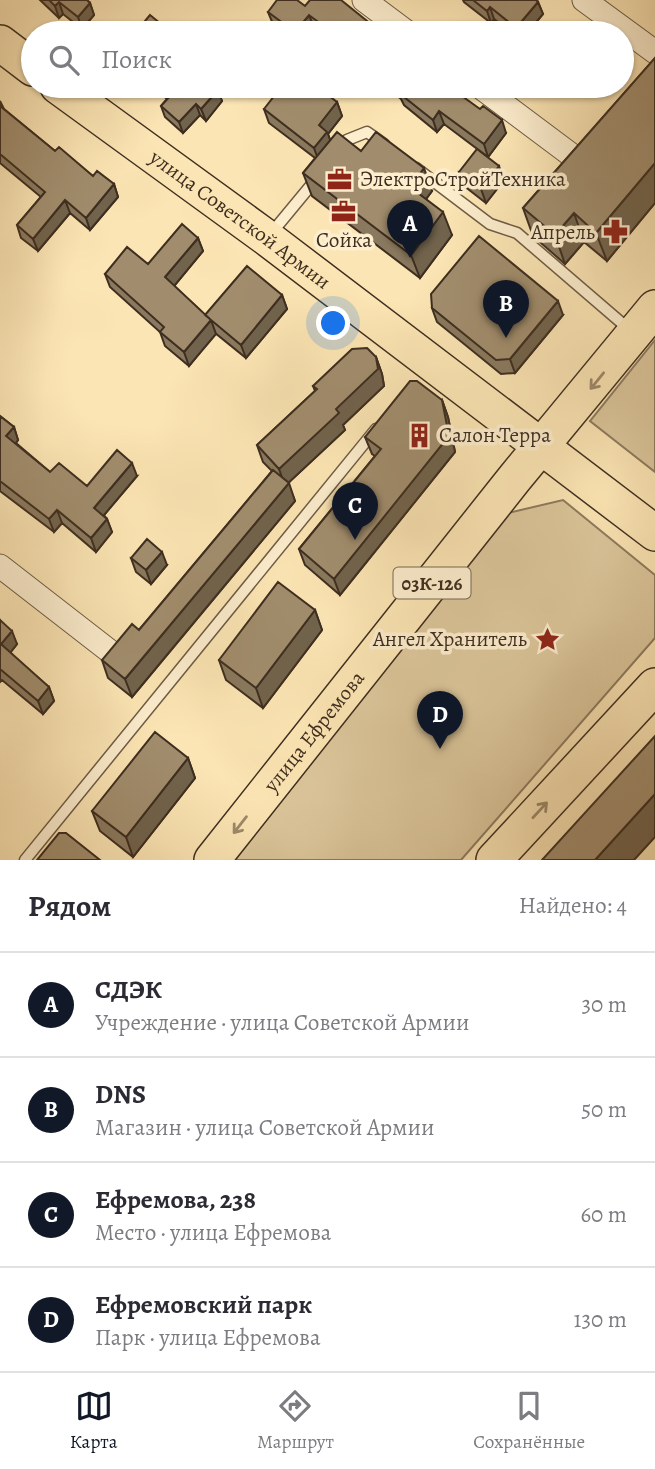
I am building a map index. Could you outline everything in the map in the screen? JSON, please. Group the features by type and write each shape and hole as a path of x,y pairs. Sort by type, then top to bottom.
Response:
{"main road":[{"path":"0,43 21,59"},
{"name":"улица Советской Армии","path":"74,98 267,238 427,368 541,446 655,533"},
{"name":"улица Ефремова","path":"212,860 541,446 645,321"},
{"path":"494,860 655,686"}],"street":[{"path":"364,0 392,21"},
{"path":"584,0 613,21"},
{"path":"634,37 655,52"},
{"path":"495,98 578,160"},
{"path":"0,566 112,653"}],"lane":[{"path":"331,160 347,140 367,132 389,148"},
{"path":"411,164 490,224 517,233 645,321"},
{"path":"267,238 324,169"},
{"path":"517,233 526,223"},
{"path":"25,860 387,415"}],"shaded area":[{"path":"655,340 655,472 590,421"},
{"path":"563,500 655,575 655,638 461,860 235,860 508,513"}],"building":[{"path":"49,0 87,0 90,3 78,17 59,2 55,6"},
{"path":"277,0 297,0 305,6 310,0 341,0 367,21 317,21 309,15 304,21 280,21 268,12"},
{"path":"473,0 538,2 522,21 507,21 490,7 487,11"},
{"path":"150,15 157,21 145,21"},
{"path":"655,58 655,163 596,233 574,213 555,235 523,208 620,98 634,98 634,82"},
{"path":"168,98 211,98 201,109 196,104 179,122 161,106"},
{"path":"273,98 332,98 337,102 319,125 327,132 314,148 264,109"},
{"path":"405,98 465,98 480,109 483,106 502,120 484,144 439,111 433,120"},
{"path":"0,106 55,151 59,147 93,176 97,171 114,184 86,218 65,200 33,239 17,225 45,192 0,154"},
{"path":"337,132 361,151 376,132 424,168 410,187 443,212 411,255 303,173"},
{"path":"477,149 499,166 481,189 459,172"},
{"path":"182,224 198,238 165,277 211,320 184,352 160,332 164,327 105,274 127,247 148,264"},
{"path":"479,236 558,301 510,359 496,360 432,308 431,294"},
{"path":"247,266 282,295 241,345 205,315"},
{"path":"367,348 376,357 378,369 336,409 339,413 279,469 257,445 317,389 313,386 352,349"},
{"path":"410,381 417,381 442,400 449,436 334,579 299,549 381,449 365,437"},
{"path":"0,416 14,427 6,436 50,472 59,463 87,486 117,450 132,463 94,508 107,519 91,538 57,510 49,519 0,481"},
{"path":"273,470 289,483 125,679 102,660 132,624 139,630"},
{"path":"147,539 162,552 146,570 131,558"},
{"path":"278,582 315,610 256,688 219,660"},
{"path":"0,620 12,631 1,644 49,687 38,701 0,669"},
{"path":"155,732 188,758 126,837 92,811"},
{"path":"655,736 655,794 595,860 542,860"},
{"path":"59,833 66,833 100,860 37,860"}],"place":[{"name":"ЭлектроСтройТехника","path":"340,179"},
{"name":"Сойка","path":"344,211"},
{"name":"Апрель","path":"615,232"},
{"name":"СДЭК","path":"410,258"},
{"name":"DNS","path":"506,338"},
{"name":"Салон Терра","path":"419,435"},
{"name":"Ефремова, 238","path":"355,540"},
{"name":"Ангел Хранитель","path":"547,639"},
{"name":"Ефремовский парк","path":"440,749"}]}
